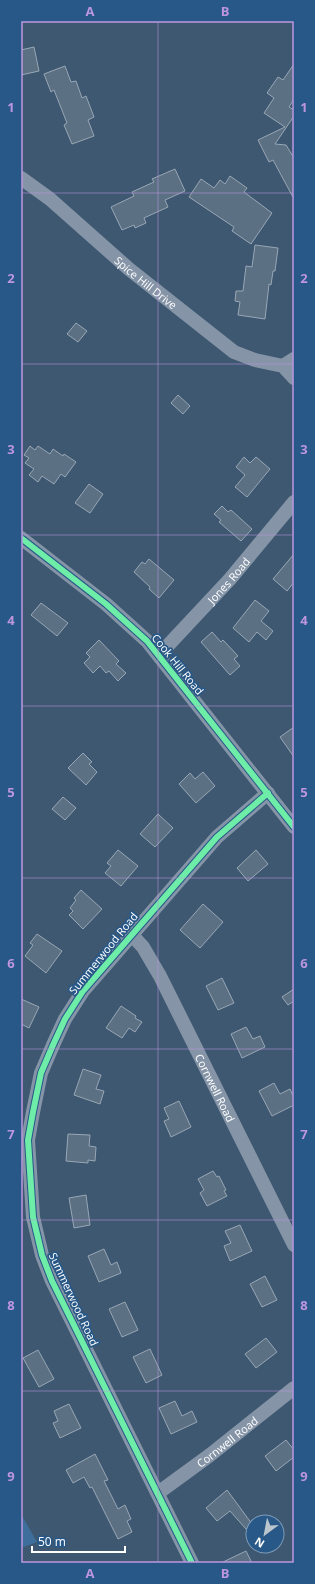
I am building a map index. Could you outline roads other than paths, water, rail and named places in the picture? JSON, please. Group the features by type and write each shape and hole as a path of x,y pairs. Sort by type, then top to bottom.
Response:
{"street":[{"name":"Spice Hill Drive","path":"21,178 50,199 129,269 234,352 255,360 289,363 294,378"},
{"name":"Jones Road","path":"160,655 230,580 294,502"},
{"name":"Cook Hill Road","path":"21,538 106,604 147,641 160,655 294,827"},
{"name":"Summerwood Road","path":"192,1563 52,1282 40,1247 33,1217 28,1140 41,1073 65,1019 83,991 216,837 268,793"},
{"name":"Cornwell Road","path":"131,934 143,947 160,976 294,1245"},
{"name":"Cornwell Road","path":"158,1493 210,1455 294,1388"}]}
